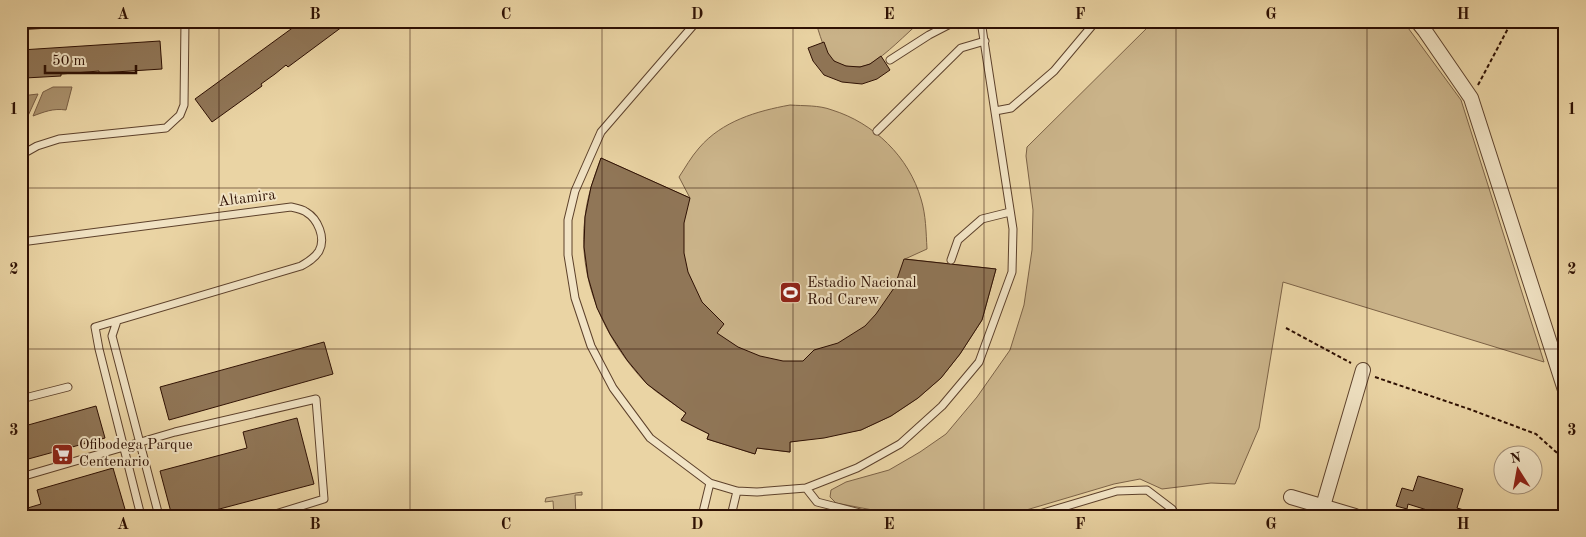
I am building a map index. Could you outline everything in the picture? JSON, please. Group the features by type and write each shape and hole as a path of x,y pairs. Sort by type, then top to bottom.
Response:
{"street":[{"path":"1417,21 1471,98 1565,390"},
{"path":"1323,506 1364,370"},
{"path":"1291,497 1355,516"}],"lane":[{"path":"21,26 87,21"},
{"path":"21,155 37,146 58,139 166,128 180,115 184,105 185,21"},
{"path":"697,21 601,132 574,191 568,220 568,255 576,298 591,346 613,388 650,438 710,483 737,491 757,492 806,488 857,468 900,444 942,406 979,362 1012,272 1013,229 981,21"},
{"path":"890,60 929,35 956,21"},
{"path":"995,111 1011,108 1054,71 1096,21"},
{"path":"877,131 960,48 984,41"},
{"name":"Altamira","path":"21,242 291,207 307,212 317,223 322,234 320,249 312,259 301,266 117,321"},
{"path":"951,260 958,240 982,219 1010,212"},
{"path":"117,321 112,336 159,516"},
{"path":"117,321 96,327 99,349 141,516"},
{"path":"21,399 68,387"},
{"path":"21,477 175,432 316,399 324,499 269,516"},
{"path":"702,516 710,483"},
{"path":"806,488 817,502 872,516"},
{"path":"1033,516 1117,491 1137,490 1147,490 1172,509 1176,516"},
{"path":"731,516 737,491"}],"path":[{"path":"1471,98 1512,21"},
{"path":"1286,328 1374,376 1536,434 1565,460"}],"shaded area":[{"path":"815,21 921,21 876,60 866,66 856,67 841,65 833,60 824,47"},
{"path":"1154,21 1403,21 1461,100 1544,362 1283,282 1259,428 1235,484 1211,483 1162,489 1140,479 1114,484 1006,516 904,516 836,503 830,497 831,490 846,482 889,470 946,434 977,397 1010,350 1024,305 1032,250 1033,210 1026,156 1027,147"},
{"path":"53,87 72,87 66,110 53,110 33,116 43,92"},
{"path":"38,94 27,118 21,120 21,96"},
{"name":"Estadio Nacional Rod Carew","path":"790,105 822,107 862,123 888,144 899,156 908,169 923,205 926,230 927,249 905,259 996,269 982,320 960,354 941,378 918,398 891,416 861,430 790,442 790,452 757,448 755,454 707,439 709,434 681,420 686,413 646,383 631,366 606,327 590,285 585,262 585,217 593,180 601,158 690,198 679,177 693,155 708,139 729,124 753,114"},
{"path":"582,492 582,495 575,495 576,516 554,516 553,501 545,502 546,498"}],"building":[{"path":"302,21 350,21 288,67 286,65 261,84 262,86 212,122 195,99"},
{"path":"160,41 162,69 99,73 99,71 25,78 25,76 21,76 21,50"},
{"path":"824,42 828,53 834,61 846,66 860,67 870,64 881,56 890,70 877,79 862,84 842,82 824,75 813,61 808,48"},
{"path":"601,158 690,198 684,223 684,253 688,272 702,302 724,324 717,333 738,347 760,356 783,361 803,361 814,350 838,343 865,326 876,314 894,288 904,259 996,269 982,320 960,354 941,378 918,398 891,416 861,430 824,438 790,442 790,452 757,448 755,454 707,439 709,434 681,420 686,413 647,384 627,360 610,334 597,308 588,277 584,247 585,217 591,187"},
{"path":"324,342 333,374 169,420 160,387"},
{"path":"96,406 105,438 21,461 21,427"},
{"path":"297,418 314,484 193,516 172,516 160,471 247,448 243,432"},
{"path":"113,468 127,516 21,516 21,510 41,504 37,490"},
{"path":"1418,476 1463,489 1457,508 1474,513 1474,516 1446,516 1408,504 1407,509 1396,506 1402,488 1413,491"}],"place":[{"name":"Estadio Nacional Rod Carew","path":"791,292"},
{"name":"Ofibodega Parque Centenario","path":"63,454"}]}
